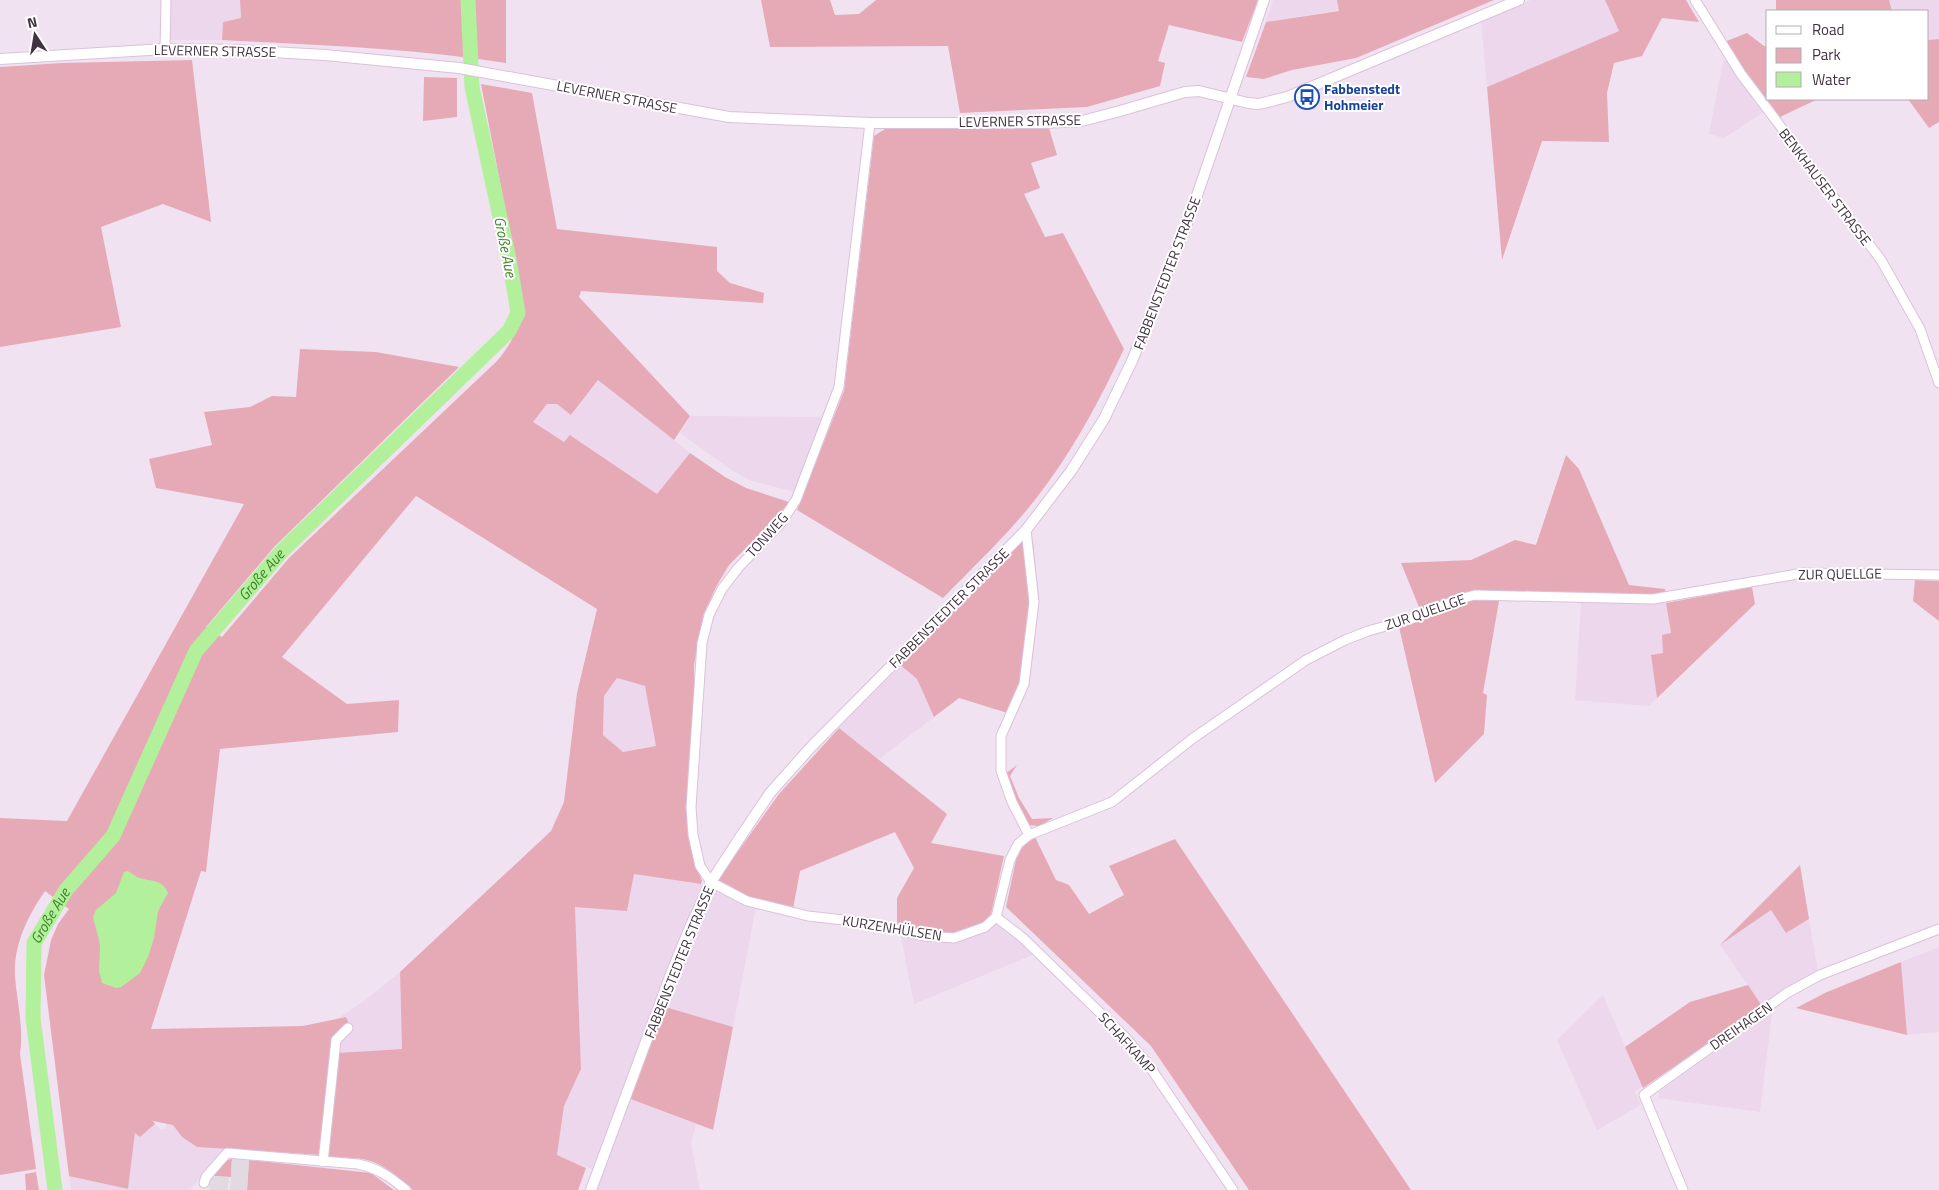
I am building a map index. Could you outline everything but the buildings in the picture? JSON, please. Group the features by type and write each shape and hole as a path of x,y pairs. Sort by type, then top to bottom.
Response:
{"street":[{"path":"165,49 166,0"},
{"name":"FABBENSTEDTER STRASSE","path":"591,1190 671,974 711,882 770,793 811,747 1026,530 1071,471 1104,419 1132,361 1191,213 1264,0"},
{"name":"LEVERNER STRASSE","path":"0,59 165,49 238,50 325,55 486,72 728,117 870,123 1044,123 1082,121 1120,112 1185,92 1199,91 1259,104 1288,98 1519,0"},
{"name":"BENKHAUSER STRASSE","path":"1695,0 1740,74 1880,260 1920,329 1939,383"},
{"name":"TONWEG","path":"711,882 700,866 693,835 691,807 702,643 709,615 722,589 738,568 781,523 796,500 839,387 870,123"},
{"path":"996,917 1010,860 1018,844 1029,835 1012,802 1001,771 1001,736 1024,684 1034,602 1026,530"},
{"name":"ZUR QUELLGE","path":"1029,835 1112,802 1192,739 1306,660 1368,631 1411,619 1458,598 1475,595 1653,599 1803,573 1939,574"},
{"name":"KURZENHÜLSEN","path":"711,882 747,901 808,916 870,923 925,936 954,938 985,927 996,917"},
{"name":"SCHAFKAMP","path":"996,917 1023,938 1126,1038 1150,1067 1234,1190"},
{"name":"DREIHAGEN","path":"1683,1190 1644,1095 1787,993 1820,975 1939,929"},
{"path":"323,1162 336,1040 348,1028"},
{"path":"204,1182 206,1176 227,1153 358,1164 377,1169 390,1176 406,1190"}],"shaded area":[{"path":"170,0 240,0 241,18 223,22 222,40 169,40"},
{"path":"1273,0 1337,0 1340,10 1266,22"},
{"path":"1531,0 1605,0 1619,31 1487,87 1481,22"},
{"path":"1889,0 1939,0 1939,39 1929,40 1929,10 1892,10"},
{"path":"1735,57 1771,107 1724,138 1709,134 1723,62"},
{"path":"598,380 690,453 657,494 571,435 564,443 533,422 546,404 557,404 572,415"},
{"path":"690,416 824,417 795,492 749,480 730,469 680,433"},
{"path":"1581,603 1666,603 1671,633 1663,653 1651,655 1657,698 1649,706 1575,700"},
{"path":"898,663 917,679 934,717 879,759 839,728"},
{"path":"617,678 645,686 657,746 622,752 603,735 604,696"},
{"path":"633,874 714,886 756,907 733,1027 662,1007 628,1098 696,1124 691,1143 700,1190 597,1190 602,1173 557,1155 564,1106 581,1069 575,907"},
{"path":"1771,910 1786,933 1809,919 1818,972 1762,1006 1720,945"},
{"path":"996,920 1037,953 914,1004 900,932 954,940"},
{"path":"1939,947 1939,1032 1907,1035 1901,962"},
{"path":"400,972 402,1049 337,1053 338,1041 349,1024 346,1017 337,1019 367,999"},
{"path":"1603,995 1642,1086 1635,1092 1641,1105 1597,1130 1557,1040"},
{"path":"1766,1014 1772,1014 1760,1112 1658,1098 1659,1092"},
{"path":"167,1123 173,1124 182,1137 197,1147 224,1149 190,1190 71,1190 69,1176 128,1189 135,1132 140,1137 155,1124 162,1131 162,1129 166,1129"},
{"path":"232,1159 249,1160 247,1190 230,1190"},
{"path":"213,1176 229,1177 228,1190 209,1190 209,1183"}],"green space":[{"path":"240,0 506,0 506,63 400,50 222,40 223,22 241,18"},
{"path":"761,0 830,0 835,15 859,14 876,0 1258,0 1242,42 1169,25 1158,61 1165,63 1160,86 1087,107 960,113 948,46 770,47"},
{"path":"1337,0 1494,0 1356,58 1292,70 1264,79 1246,77 1266,22 1339,11"},
{"path":"1605,0 1686,0 1699,22 1662,18 1642,56 1614,63 1607,93 1609,142 1542,141 1502,260 1487,87 1619,31"},
{"path":"1776,0 1889,0 1892,10 1776,10"},
{"path":"1747,33 1766,46 1766,98 1724,42"},
{"path":"1939,39 1939,122 1929,128 1909,100 1929,100 1929,40"},
{"path":"192,60 211,222 163,204 101,227 121,327 0,347 0,67 62,63"},
{"path":"424,77 457,78 457,117 423,121"},
{"path":"481,84 532,93 557,229 717,247 717,271 730,283 764,293 763,303 581,291 579,297 690,416 674,440 598,380 571,415 557,404 547,404 533,422 564,442 570,435 657,494 690,453 725,477 746,488 789,502 779,515 729,565 704,613 694,665 694,700 687,800 701,884 634,874 627,911 575,907 581,1069 564,1106 557,1155 586,1168 578,1190 413,1190 387,1169 372,1161 326,1157 337,1053 402,1049 400,972 551,831 564,802 577,693 597,609 416,496 282,657 347,704 399,700 398,732 220,749 206,872 201,871 151,1029 303,1026 346,1017 349,1024 335,1038 322,1155 197,1147 182,1137 173,1125 153,1121 155,1124 140,1137 135,1133 128,1189 69,1176 44,975 51,940 58,924 69,909 45,891 23,931 16,954 15,965 21,1025 20,1054 36,1169 0,1175 0,818 67,821 244,504 156,488 149,459 212,445 204,412 250,407 272,396 296,397 300,349 376,352 459,367 275,546 206,627 222,637 289,558 497,361 509,345 519,321 521,291","holes":["617,678 645,686 656,746 623,752 603,735 604,696"]},
{"path":"1767,100 1816,100 1780,117"},
{"path":"1049,128 1057,155 1031,163 1040,188 1024,194 1045,237 1063,233 1124,349 1082,430 1044,488 1010,530 943,598 797,510 844,391 874,136 885,129"},
{"path":"1566,455 1579,469 1629,585 1665,589 1666,595 1654,597 1475,593 1421,612 1401,563 1471,560 1515,540 1536,545"},
{"path":"1023,540 1033,542 1039,602 1031,669 1027,685 1014,715 959,698 934,717 917,679 899,664"},
{"path":"1915,580 1939,581 1939,621 1913,601"},
{"path":"1752,587 1755,604 1657,698 1651,655 1663,653 1662,635 1671,633 1666,603"},
{"path":"1472,600 1499,601 1483,693 1487,695 1484,734 1435,783 1399,627 1454,605"},
{"path":"839,728 947,814 931,843 1004,856 991,914 982,924 958,933 934,932 897,924 897,898 914,868 895,832 800,871 793,909 748,897 717,881 779,794"},
{"path":"1017,765 1010,776 1019,798 1032,819 1053,818 1039,826 1028,825 1014,802 1005,774"},
{"path":"1035,837 1056,880 1069,885 1089,914 1124,895 1109,866 1175,839 1411,1190 1249,1190 1151,1046 1006,907 1017,855 1025,844"},
{"path":"1800,865 1809,919 1786,933 1771,910 1720,945"},
{"path":"1901,962 1907,1035 1796,1008 1827,992"},
{"path":"1748,985 1762,1006 1643,1088 1625,1047 1690,1002"},
{"path":"662,1006 733,1027 713,1130 628,1098"},
{"path":"232,1159 231,1177 213,1176 213,1171 227,1160"},
{"path":"249,1160 371,1173 394,1190 247,1190"},
{"path":"36,1172 39,1190 26,1190 25,1174"}],"water":[{"path":"127,871 141,879 155,881 163,885 168,893 158,911 154,938 140,973 121,987 116,988 102,983 99,971 100,944 93,917 96,910 116,893 124,872"}],"waterway":[{"name":"Große Aue","path":"55,1190 33,1018 34,943 66,890 113,836 196,651 283,550 509,331 518,313 509,259 472,87 468,0"}],"place":[{"name":"Fabbenstedt Hohmeier","path":"1307,97"}]}
